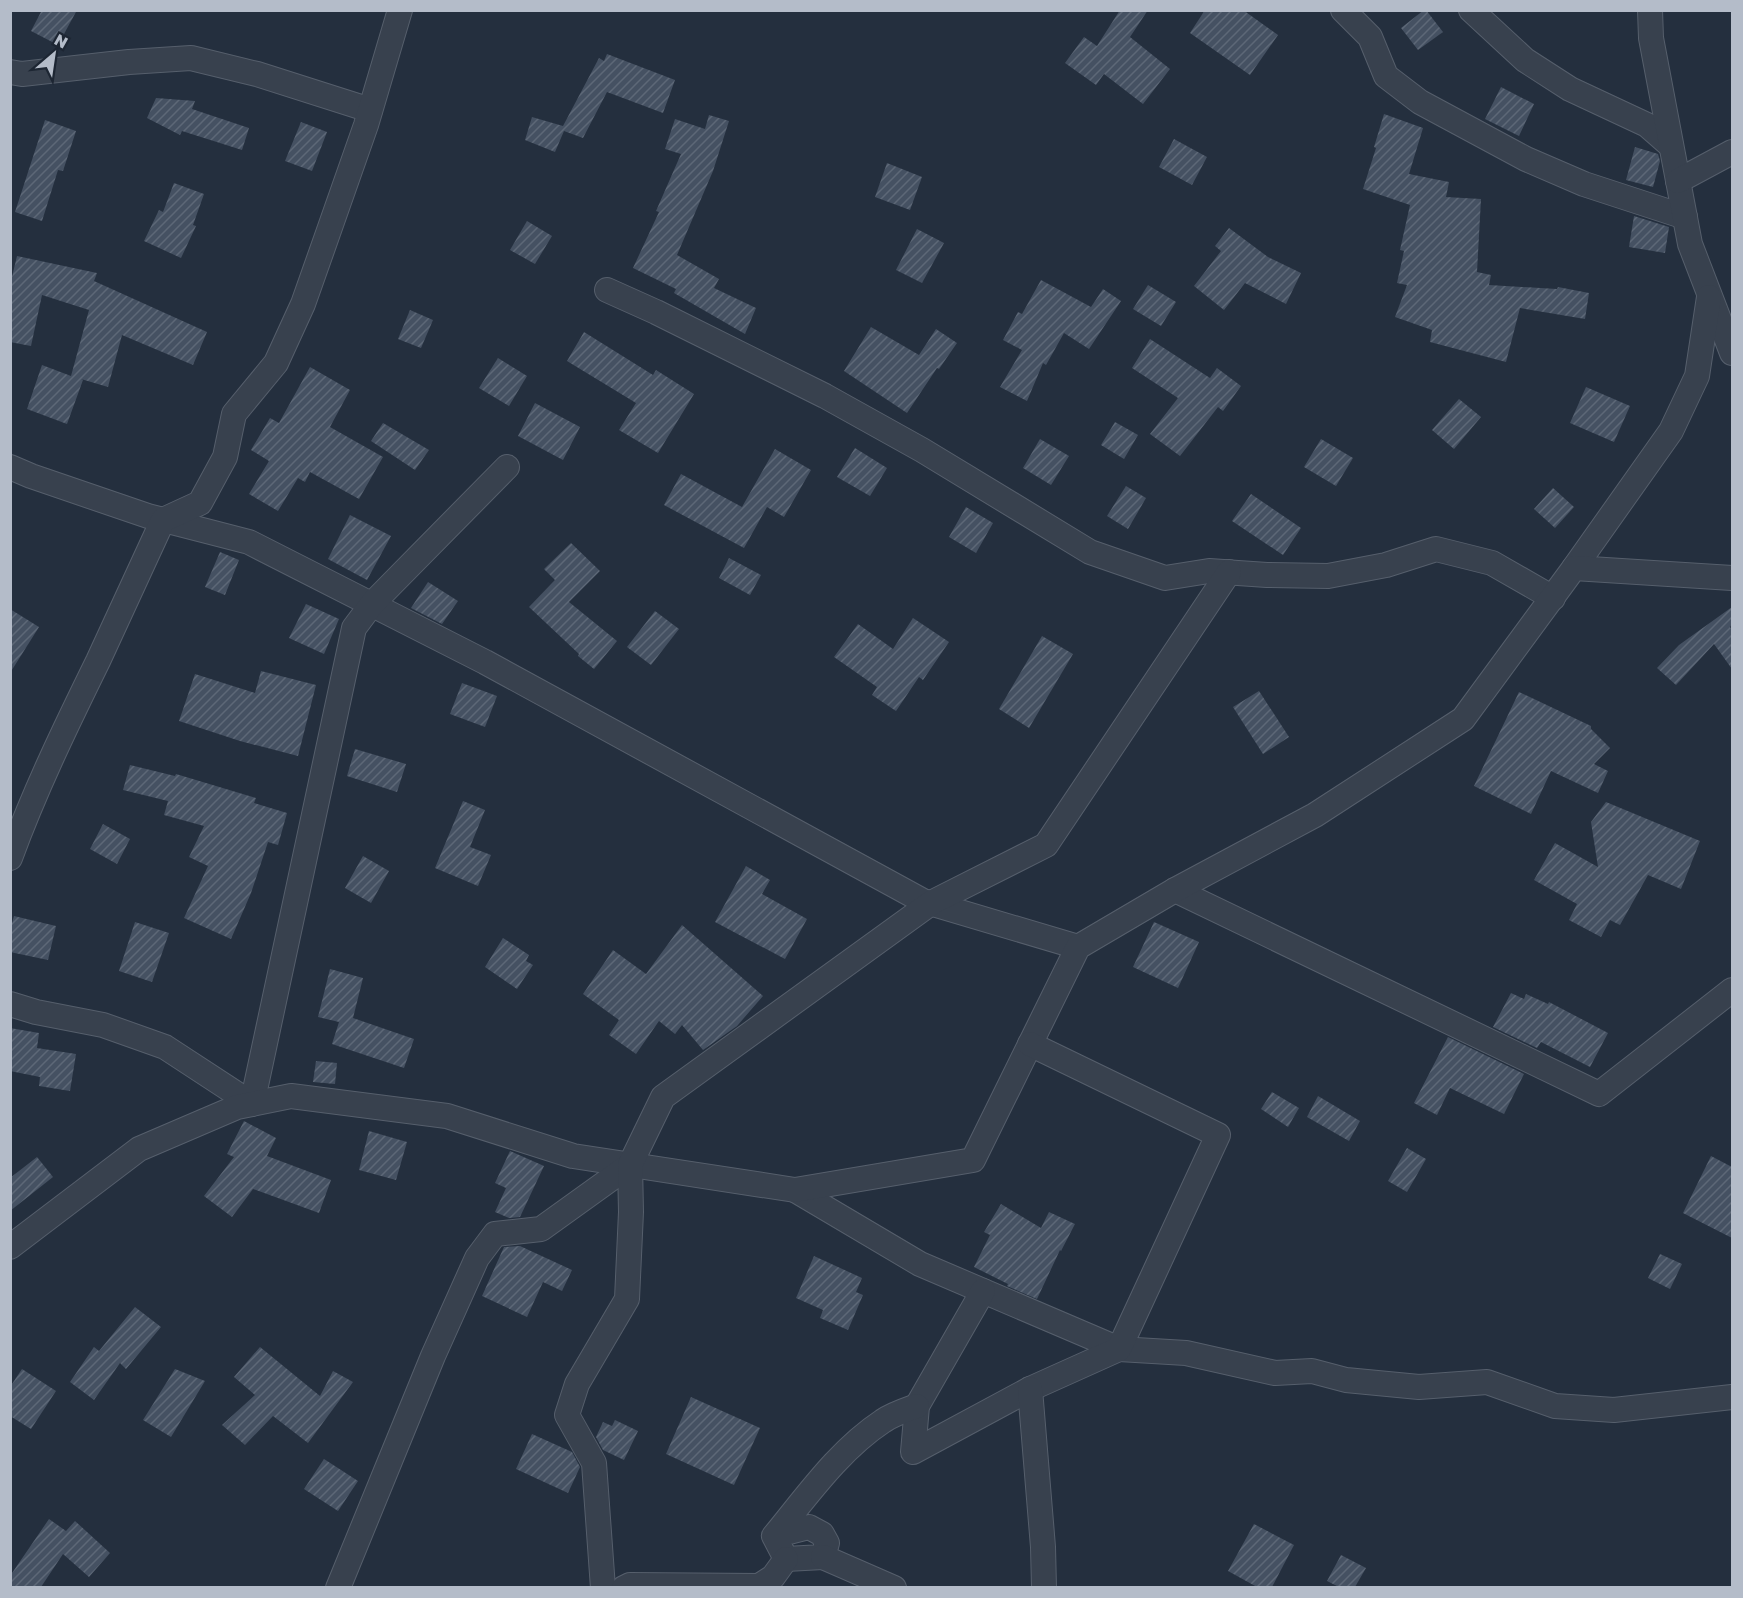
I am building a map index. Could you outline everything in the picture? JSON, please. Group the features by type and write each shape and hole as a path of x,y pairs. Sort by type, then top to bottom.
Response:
{"street":[{"path":"10,858 54,748 163,520 200,503 225,457 234,414 276,363 303,304 370,110 400,10"},
{"path":"1343,10 1370,38 1386,76 1420,102 1526,159 1606,192 1685,216"},
{"path":"1471,10 1525,60 1570,89 1647,125 1671,146"},
{"path":"1650,10 1651,38 1690,244 1732,353"},
{"path":"10,72 22,74 129,62 191,58 257,74 370,110"},
{"path":"1678,181 1732,152"},
{"path":"607,290 666,316 825,396 922,450 1090,552 1165,578 1209,570 1328,576 1386,565 1436,549 1492,563 1553,598"},
{"path":"10,1247 139,1149 237,1107 291,1096 447,1116 573,1156 795,1190 973,1160 1078,947 1175,890 1315,815 1463,719 1553,598 1671,431 1697,376 1709,294"},
{"path":"10,467 163,520 249,542 485,662 923,901 1078,947"},
{"path":"252,1104 354,628 372,604 507,467"},
{"path":"1574,568 1732,578"},
{"path":"603,1587 594,1463 567,1415 577,1384 627,1299 631,1212 630,1165 663,1097 931,903 1046,845 1229,572"},
{"path":"1175,890 1599,1094 1732,990"},
{"path":"10,1004 36,1012 103,1025 165,1047 252,1104"},
{"path":"983,1291 917,1406 913,1452 1030,1389 1119,1349 1218,1136 1030,1044"},
{"path":"338,1587 433,1356 477,1258 495,1234 541,1229 630,1165"},
{"path":"795,1190 920,1264 1119,1349 1186,1353 1275,1373 1312,1371 1346,1380 1419,1387 1487,1383 1555,1406 1614,1410 1732,1396"},
{"path":"1030,1389 1043,1547 1044,1587"},
{"path":"774,1536 820,1479 845,1453 884,1420 917,1406"},
{"path":"774,1536 809,1527 822,1534 827,1543 823,1557"},
{"path":"774,1536 786,1558"},
{"path":"786,1558 823,1557 894,1587"},
{"path":"624,1587 630,1585 759,1587 773,1577 786,1558"}],"building":[{"path":"42,10 77,10 58,45 31,31"},
{"path":"1120,10 1148,10 1130,37 1170,69 1143,104 1104,74 1096,85 1065,63 1084,37 1097,46"},
{"path":"1205,10 1243,10 1278,35 1250,75 1190,33"},
{"path":"1424,10 1443,32 1418,50 1401,28"},
{"path":"607,54 675,80 663,113 607,92 583,138 564,131 555,152 525,140 532,117 563,126 599,58 604,61"},
{"path":"1501,87 1534,104 1519,136 1485,119"},
{"path":"156,98 195,101 192,109 249,128 242,150 182,131 180,135 147,118"},
{"path":"1384,114 1423,128 1409,174 1449,182 1446,197 1481,199 1477,272 1491,275 1489,285 1557,289 1558,287 1589,293 1585,319 1520,308 1506,362 1430,342 1432,330 1395,317 1407,285 1397,283 1404,251 1400,250 1410,205 1363,189"},
{"path":"709,115 729,121 713,171 677,255 719,279 714,288 756,308 745,334 674,293 676,289 633,268 659,212 656,211 681,154 665,149 675,119 705,129"},
{"path":"45,120 76,131 63,171 58,170 42,221 15,212"},
{"path":"301,122 327,132 312,171 285,161"},
{"path":"1174,139 1207,157 1192,185 1159,167"},
{"path":"1635,147 1658,154 1660,161 1653,187 1626,180"},
{"path":"887,163 922,177 910,210 875,197"},
{"path":"174,183 204,194 193,225 196,226 181,258 144,241 159,210 163,212"},
{"path":"1634,216 1669,227 1665,253 1629,247"},
{"path":"527,221 552,236 535,264 510,250"},
{"path":"1229,228 1268,257 1301,273 1286,304 1245,283 1224,310 1194,286 1221,251 1215,246"},
{"path":"917,229 944,243 922,283 896,270"},
{"path":"17,256 97,273 94,281 207,332 193,365 122,335 108,387 81,379 83,380 67,424 27,409 42,365 71,376 89,310 42,295 31,346 10,342 10,285"},
{"path":"1041,280 1091,307 1103,289 1121,301 1089,349 1064,333 1046,365 1043,363 1027,401 1000,387 1022,350 1003,340 1018,312 1022,314"},
{"path":"1148,285 1176,302 1161,326 1133,309"},
{"path":"410,310 433,320 421,348 398,339"},
{"path":"871,327 919,355 936,329 957,343 907,413 844,371"},
{"path":"584,332 653,375 656,370 694,394 658,453 619,430 636,403 567,361"},
{"path":"1150,339 1210,378 1217,368 1241,386 1223,411 1218,407 1180,456 1150,434 1178,398 1132,368"},
{"path":"498,358 527,376 509,406 479,388"},
{"path":"310,367 350,390 330,427 383,457 359,499 310,472 305,482 298,478 278,511 249,494 269,461 251,450 270,418 279,423"},
{"path":"1586,387 1630,406 1614,442 1570,423"},
{"path":"1459,399 1481,417 1454,449 1432,430"},
{"path":"535,403 580,427 563,460 518,436"},
{"path":"1115,422 1138,435 1124,459 1101,445"},
{"path":"383,423 429,450 415,470 371,441"},
{"path":"1040,439 1069,456 1051,485 1023,468"},
{"path":"1321,439 1353,458 1336,486 1304,467"},
{"path":"855,448 887,468 870,496 837,477"},
{"path":"775,449 811,470 784,517 767,507 744,548 664,505 681,474 742,507"},
{"path":"1126,486 1146,498 1128,529 1107,516"},
{"path":"1553,488 1574,507 1555,528 1534,509"},
{"path":"1251,494 1301,528 1283,555 1232,521"},
{"path":"966,507 993,523 976,553 949,537"},
{"path":"350,515 391,536 367,580 328,559"},
{"path":"571,543 600,571 569,602 617,641 594,669 529,607 555,580 544,569"},
{"path":"220,552 239,560 225,595 205,587"},
{"path":"729,558 761,575 750,595 719,578"},
{"path":"428,582 458,601 442,624 411,608"},
{"path":"306,604 339,619 324,654 289,638"},
{"path":"1732,607 1730,627 1732,630 1732,669 1714,644 1676,685 1657,668 1679,645"},
{"path":"10,609 39,627 10,673"},
{"path":"655,611 679,629 651,665 627,647"},
{"path":"913,618 949,642 923,680 919,677 896,711 872,695 877,687 834,657 858,624 893,649"},
{"path":"1042,636 1073,654 1029,728 999,709"},
{"path":"261,671 316,685 298,756 240,741 179,721 195,674 255,693"},
{"path":"462,683 497,696 485,727 450,714"},
{"path":"1259,691 1289,737 1263,754 1233,707"},
{"path":"1519,692 1591,726 1591,729 1610,748 1594,764 1608,771 1598,793 1551,771 1531,814 1474,786"},
{"path":"355,749 406,764 397,792 347,776"},
{"path":"130,765 175,776 176,774 256,798 254,803 287,813 278,845 268,842 251,893 231,939 184,918 208,866 189,857 204,826 164,815 168,801 123,790"},
{"path":"463,801 485,810 470,847 491,855 478,886 435,868"},
{"path":"1606,802 1700,841 1681,889 1648,875 1620,925 1610,920 1601,937 1569,920 1577,904 1534,880 1555,843 1598,867 1591,822"},
{"path":"103,824 130,839 117,864 90,849"},
{"path":"363,856 389,871 371,903 345,888"},
{"path":"746,866 770,880 762,894 807,919 785,959 715,922"},
{"path":"14,916 56,926 48,960 10,952 10,930"},
{"path":"135,922 169,933 152,982 119,971"},
{"path":"1154,922 1199,942 1178,988 1133,967"},
{"path":"682,925 763,996 737,1026 703,1050 682,1025 675,1034 659,1021 636,1054 609,1035 619,1020 583,994 613,950 646,974"},
{"path":"503,938 529,955 526,961 533,965 517,989 485,967"},
{"path":"330,969 363,978 353,1018 414,1039 404,1068 332,1044 339,1022 318,1017"},
{"path":"1511,993 1524,999 1526,994 1548,1004 1549,1002 1608,1033 1590,1067 1541,1042 1537,1048 1493,1027"},
{"path":"10,1028 39,1033 37,1048 76,1054 70,1091 39,1086 40,1077 10,1071"},
{"path":"1448,1037 1524,1074 1504,1114 1450,1088 1437,1115 1414,1103"},
{"path":"316,1061 337,1063 335,1084 313,1082"},
{"path":"1272,1092 1299,1108 1288,1127 1261,1109"},
{"path":"1318,1096 1360,1121 1349,1141 1307,1117"},
{"path":"244,1121 276,1138 267,1156 331,1180 319,1213 253,1189 232,1217 204,1196 234,1157 227,1154"},
{"path":"369,1131 407,1142 396,1180 359,1170"},
{"path":"1407,1148 1426,1159 1407,1192 1388,1181"},
{"path":"510,1151 544,1166 520,1217 509,1218 495,1212 506,1188 495,1183"},
{"path":"1711,1156 1732,1167 1732,1238 1683,1213"},
{"path":"37,1157 53,1177 10,1211 10,1178"},
{"path":"1001,1204 1041,1228 1049,1212 1075,1224 1037,1299 1007,1286 1008,1284 974,1267 990,1235 984,1232"},
{"path":"520,1246 572,1270 562,1291 543,1282 527,1317 482,1296 504,1247"},
{"path":"1660,1254 1682,1264 1670,1289 1648,1278"},
{"path":"814,1256 862,1278 856,1292 863,1295 848,1330 820,1318 823,1310 796,1298"},
{"path":"135,1307 161,1327 126,1369 120,1363 94,1400 70,1382 94,1347 99,1351"},
{"path":"260,1347 320,1396 333,1371 353,1382 308,1443 273,1416 245,1445 222,1425 255,1395 234,1377"},
{"path":"22,1369 56,1391 31,1429 10,1416 10,1387"},
{"path":"175,1369 205,1381 171,1437 143,1420"},
{"path":"691,1397 760,1428 734,1485 666,1454"},
{"path":"615,1420 638,1431 624,1460 603,1450 596,1437 603,1422 612,1426"},
{"path":"532,1434 572,1452 580,1467 568,1493 516,1469"},
{"path":"324,1459 358,1481 338,1511 304,1489"},
{"path":"49,1519 66,1531 75,1521 110,1553 89,1577 63,1554 41,1587 10,1587 10,1576"},
{"path":"1254,1524 1294,1545 1272,1587 1257,1587 1228,1571"},
{"path":"1341,1555 1366,1568 1355,1587 1339,1587 1327,1581"}]}
